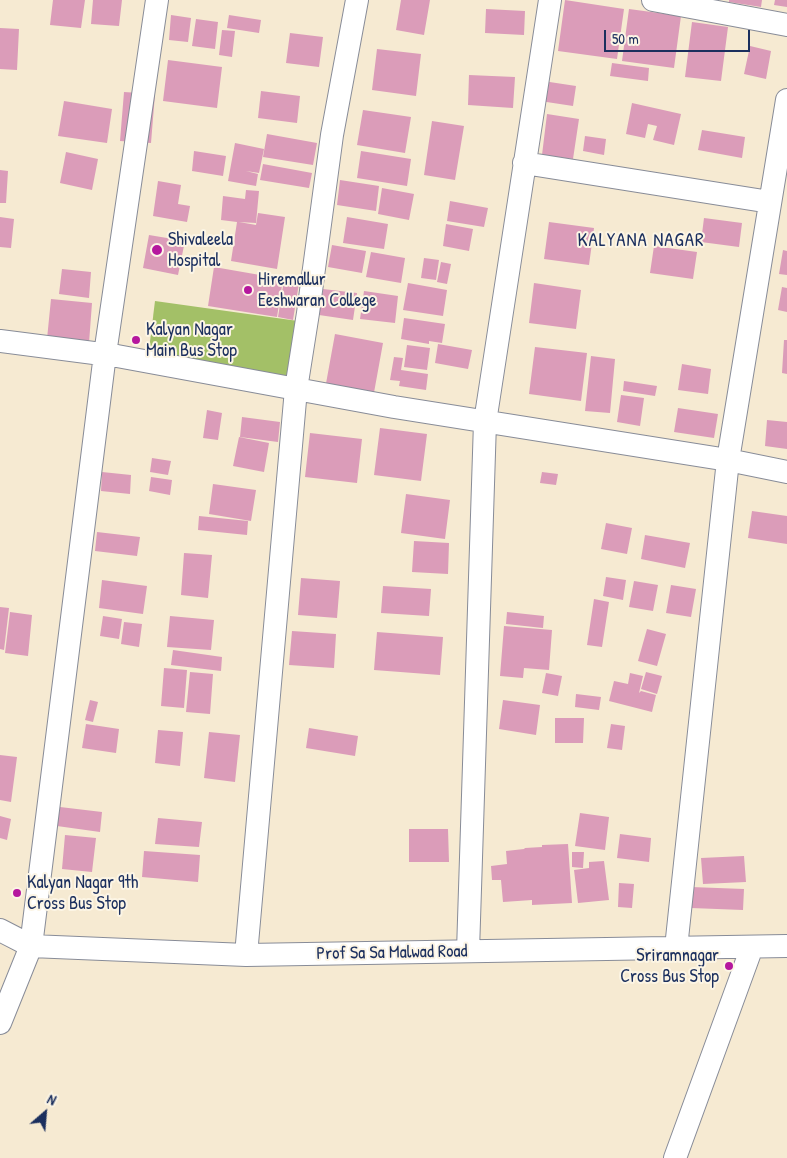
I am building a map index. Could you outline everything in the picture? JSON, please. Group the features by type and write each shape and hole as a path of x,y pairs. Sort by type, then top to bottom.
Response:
{"street":[{"path":"0,1023 31,946 105,354 157,0"},
{"path":"246,955 296,389 332,135 357,0"},
{"path":"468,951 484,422 550,0"},
{"path":"653,0 787,26"},
{"path":"676,948 728,460 787,100"},
{"path":"524,163 770,202"},
{"path":"0,341 105,354 394,407 728,460 787,472"},
{"name":"Prof Sa Sa Malwad Road","path":"0,930 31,946 246,955 787,946"},
{"path":"675,1158 752,947"}],"green space":[{"path":"155,301 298,321 290,378 148,358"}],"building":[{"path":"53,0 85,0 81,28 50,25"},
{"path":"93,0 122,0 119,26 91,24"},
{"path":"401,0 430,0 424,35 396,30"},
{"path":"565,0 624,9 617,59 558,51"},
{"path":"729,0 762,0 761,7 729,2"},
{"path":"775,0 787,0 787,7 774,5"},
{"path":"486,9 525,11 524,35 485,33"},
{"path":"629,9 681,16 674,68 622,61"},
{"path":"171,15 191,18 188,42 169,40"},
{"path":"229,15 261,20 259,33 227,28"},
{"path":"196,19 218,22 215,49 192,46"},
{"path":"692,22 728,27 721,81 685,77"},
{"path":"0,28 19,29 17,70 0,69"},
{"path":"222,30 235,31 232,57 219,55"},
{"path":"290,33 323,37 319,67 286,63"},
{"path":"750,46 771,51 766,79 744,74"},
{"path":"377,49 421,54 416,96 372,90"},
{"path":"168,60 222,67 217,108 163,101"},
{"path":"612,63 649,68 648,81 610,76"},
{"path":"469,75 515,77 513,108 468,105"},
{"path":"543,81 576,86 573,106 540,101"},
{"path":"261,91 300,96 297,123 258,118"},
{"path":"124,92 155,94 151,143 120,141"},
{"path":"64,101 112,109 107,143 58,136"},
{"path":"632,103 681,114 674,145 653,140 657,126 648,124 645,138 626,134"},
{"path":"363,110 411,117 405,153 357,145"},
{"path":"547,114 579,119 573,159 542,155"},
{"path":"432,121 464,126 455,180 424,175"},
{"path":"702,130 745,137 742,158 698,150"},
{"path":"267,134 317,143 313,165 263,157"},
{"path":"585,136 606,139 604,155 583,151"},
{"path":"235,143 264,149 259,173 246,171 258,174 256,186 228,181"},
{"path":"194,151 226,156 223,176 192,171"},
{"path":"361,151 411,159 407,186 357,178"},
{"path":"66,152 98,159 92,190 60,183"},
{"path":"263,164 312,173 309,188 260,180"},
{"path":"0,170 8,171 6,203 0,203"},
{"path":"340,180 379,186 376,211 337,205"},
{"path":"158,181 181,185 178,204 190,206 187,222 153,216"},
{"path":"382,188 414,194 409,220 378,214"},
{"path":"246,190 259,191 256,223 239,222 256,225 258,213 285,217 277,269 231,261 237,222 221,220 223,196 245,199"},
{"path":"450,201 488,208 484,227 447,221"},
{"path":"0,217 14,219 11,248 0,247"},
{"path":"347,217 388,224 384,249 343,243"},
{"path":"704,218 742,223 739,247 701,242"},
{"path":"549,222 594,228 589,265 544,259"},
{"path":"446,224 473,229 469,251 443,246"},
{"path":"149,235 185,241 178,275 143,268"},
{"path":"332,245 366,251 362,273 328,267"},
{"path":"654,246 697,252 693,279 650,273"},
{"path":"783,250 787,251 787,275 779,274"},
{"path":"371,252 405,258 401,283 366,277"},
{"path":"424,258 439,260 436,280 421,278"},
{"path":"441,262 451,264 447,284 437,282"},
{"path":"214,267 283,279 277,317 208,306"},
{"path":"62,269 91,272 89,298 59,294"},
{"path":"284,280 299,283 293,320 278,317"},
{"path":"408,283 447,290 443,316 403,310"},
{"path":"534,283 581,290 576,329 529,323"},
{"path":"782,287 787,288 787,312 778,310"},
{"path":"323,289 357,293 353,320 319,315"},
{"path":"364,291 398,296 395,323 360,319"},
{"path":"51,299 92,303 89,343 47,339"},
{"path":"404,318 445,324 442,343 429,341 429,344 401,339"},
{"path":"335,334 383,343 373,398 325,389"},
{"path":"784,340 787,340 787,374 782,373"},
{"path":"438,344 472,350 468,369 435,363"},
{"path":"407,345 430,348 427,370 404,367"},
{"path":"535,347 587,353 581,401 529,394"},
{"path":"591,356 615,359 610,413 585,411"},
{"path":"394,357 403,358 401,370 428,374 426,390 399,386 400,381 390,380"},
{"path":"682,364 711,369 708,394 678,390"},
{"path":"624,381 657,386 655,396 623,391"},
{"path":"621,395 644,398 640,426 617,422"},
{"path":"678,408 718,414 714,438 674,432"},
{"path":"207,410 222,413 218,440 203,438"},
{"path":"242,417 280,422 278,442 240,437"},
{"path":"767,420 787,422 787,449 765,446"},
{"path":"380,428 427,434 421,481 374,475"},
{"path":"310,433 362,439 357,483 305,477"},
{"path":"239,437 269,443 264,472 233,466"},
{"path":"152,458 171,461 168,475 150,472"},
{"path":"102,472 131,475 130,494 101,491"},
{"path":"542,472 558,474 556,485 540,483"},
{"path":"151,477 172,480 170,495 149,491"},
{"path":"213,484 256,490 251,521 209,514"},
{"path":"406,494 450,500 445,539 401,533"},
{"path":"752,511 787,516 787,544 748,538"},
{"path":"199,516 248,521 247,535 198,530"},
{"path":"606,523 632,528 627,554 601,549"},
{"path":"97,532 140,537 137,556 95,551"},
{"path":"645,535 690,543 685,568 641,559"},
{"path":"414,541 449,543 448,574 412,572"},
{"path":"184,553 212,555 208,598 181,595"},
{"path":"606,577 626,580 623,600 603,596"},
{"path":"301,578 340,581 337,618 298,615"},
{"path":"102,580 147,586 143,614 99,608"},
{"path":"634,581 658,585 653,611 629,607"},
{"path":"671,585 696,589 691,617 666,613"},
{"path":"383,586 431,589 429,616 381,613"},
{"path":"594,599 609,602 602,647 587,645"},
{"path":"0,607 9,608 4,650 0,649"},
{"path":"10,612 32,615 28,656 5,653"},
{"path":"507,612 544,616 543,628 506,624"},
{"path":"103,616 122,619 119,639 100,636"},
{"path":"170,616 214,620 211,650 167,647"},
{"path":"124,622 142,624 139,647 121,644"},
{"path":"504,626 552,630 549,670 524,668 523,678 500,676"},
{"path":"647,629 666,634 657,666 638,661"},
{"path":"292,631 336,634 334,668 289,665"},
{"path":"377,632 443,637 440,675 374,670"},
{"path":"173,650 222,657 221,671 171,665"},
{"path":"164,668 187,670 184,708 161,706"},
{"path":"190,672 213,674 210,714 186,712"},
{"path":"646,672 662,676 657,694 641,689"},
{"path":"546,673 562,676 558,696 542,693"},
{"path":"630,673 643,676 639,693 641,691 656,695 652,712 609,701 614,681 628,684"},
{"path":"576,694 601,697 599,710 575,707"},
{"path":"90,700 98,702 93,722 85,720"},
{"path":"503,700 540,705 536,735 499,729"},
{"path":"555,718 584,718 583,743 555,743"},
{"path":"86,724 119,729 116,753 82,748"},
{"path":"611,724 625,726 622,750 607,748"},
{"path":"309,728 358,736 355,756 306,748"},
{"path":"158,730 183,732 180,766 155,763"},
{"path":"209,732 240,735 235,782 204,778"},
{"path":"0,755 17,757 11,802 0,800"},
{"path":"60,807 102,812 100,832 57,826"},
{"path":"580,813 609,817 605,850 575,846"},
{"path":"0,816 11,819 7,840 0,838"},
{"path":"158,818 202,822 199,847 155,844"},
{"path":"409,829 448,829 449,862 409,862"},
{"path":"620,834 651,838 649,862 617,858"},
{"path":"65,835 96,838 92,872 62,869"},
{"path":"568,844 572,903 532,905 532,900 503,902 501,880 492,880 491,866 507,864 506,851 542,847 542,845"},
{"path":"144,851 200,855 198,882 142,877"},
{"path":"572,852 584,852 583,868 572,867"},
{"path":"744,856 746,882 703,884 701,858"},
{"path":"604,861 609,900 578,903 574,870 589,868 589,862"},
{"path":"619,883 634,884 632,908 618,907"},
{"path":"691,887 744,889 743,910 691,908"}],"place":[{"name":"Shivaleela Hospital","path":"157,250"},
{"name":"Hiremallur Eeshwaran College","path":"248,290"},
{"name":"Kalyan Nagar Main Bus Stop","path":"136,340"},
{"name":"Kalyan Nagar 9th Cross Bus Stop","path":"17,893"},
{"name":"Sriramnagar Cross Bus Stop","path":"729,966"}],"district":[{"name":"KALYANA NAGAR","path":"641,241"}]}
